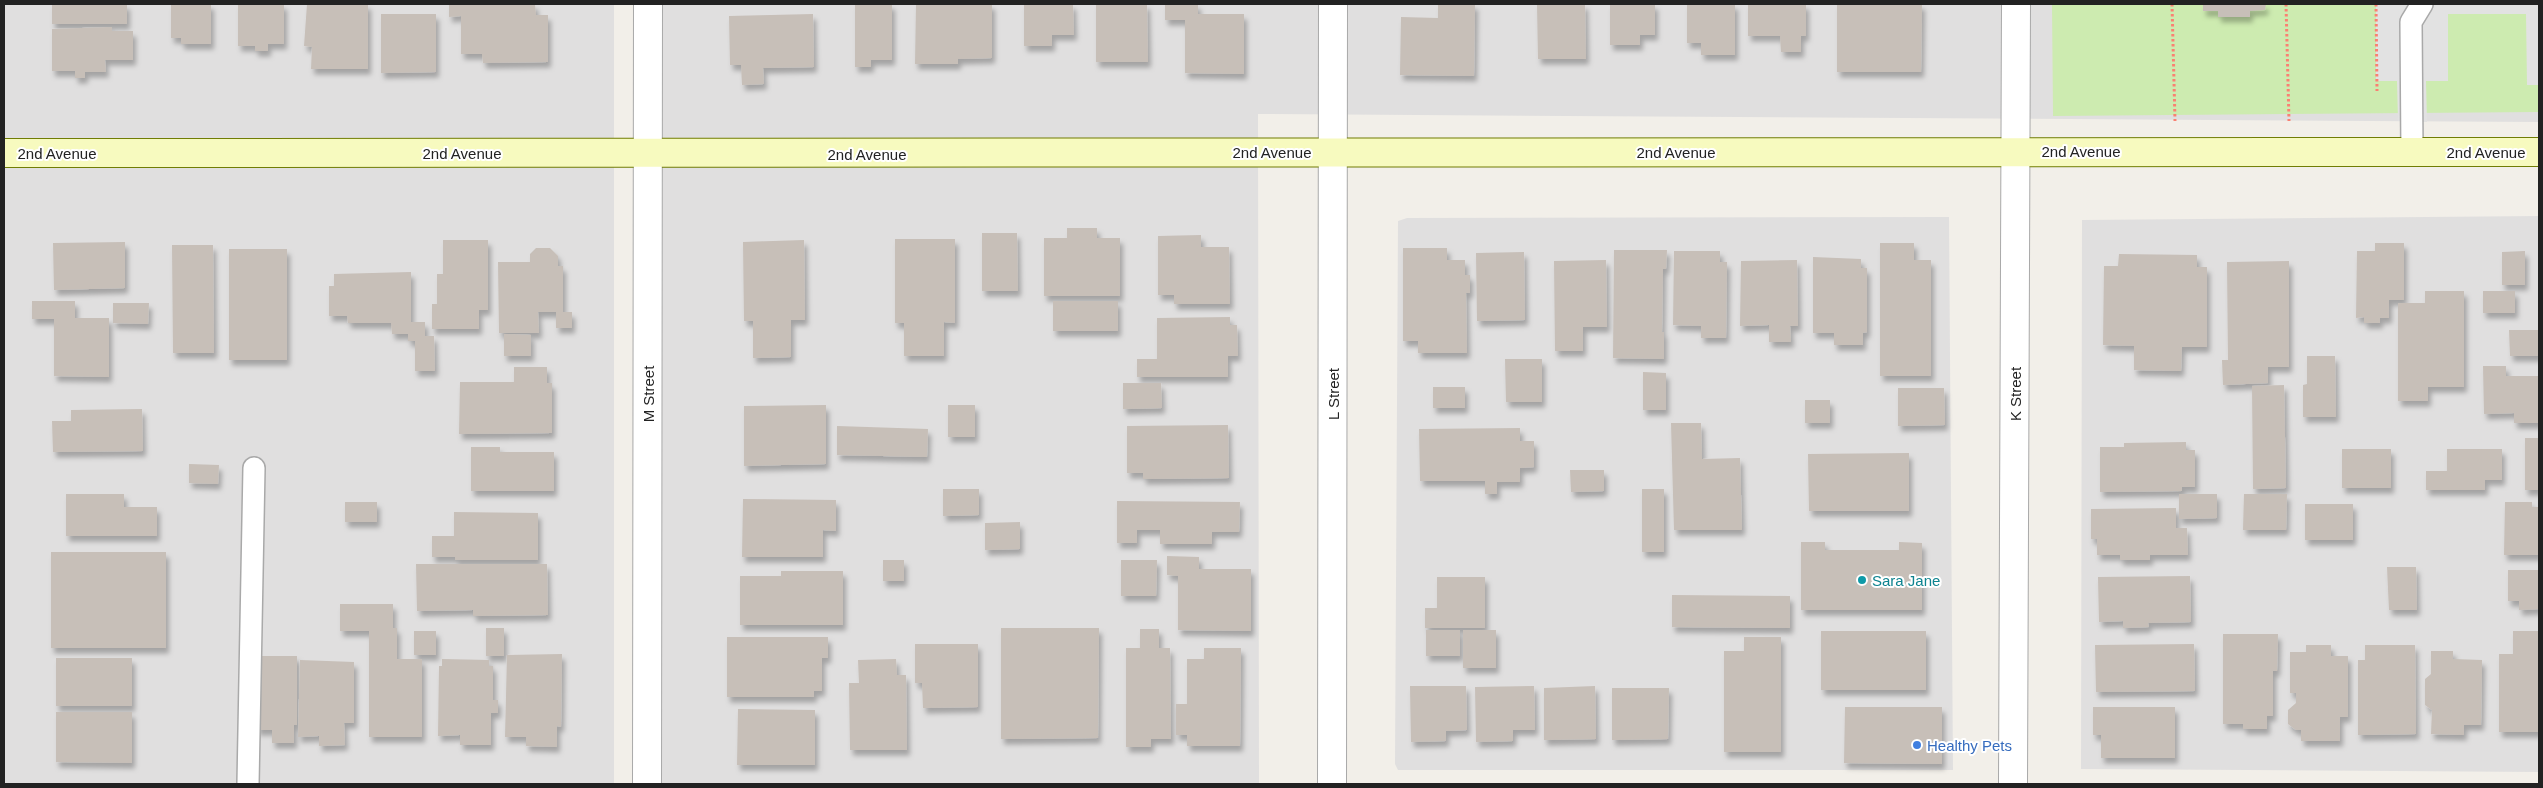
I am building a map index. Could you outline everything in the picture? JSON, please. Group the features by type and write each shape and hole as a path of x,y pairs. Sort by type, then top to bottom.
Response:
{"street":[{"name":"M Street","path":"647,784 648,4"},
{"name":"L Street","path":"1332,784 1333,4"},
{"name":"K Street","path":"2014,784 2016,4"},
{"name":"2nd Avenue","path":"4,153 2539,152"}],"lane":[{"path":"2412,152 2411,22 2422,4"},
{"path":"248,784 254,468"}],"path":[{"path":"2172,4 2176,151"},
{"path":"2286,4 2289,151"},
{"path":"2376,4 2377,91"}],"shaded area":[{"path":"4,4 614,4 614,784 4,784"},
{"path":"646,4 2539,4 2539,122 1258,114 1259,784 648,784"},
{"path":"2376,4 2539,4 2539,85 2527,85 2526,14 2448,14 2448,81 2426,81 2427,122 2398,121 2397,81 2376,81"},
{"path":"2539,216 2539,772 2081,769 2082,220"},
{"path":"1949,217 1953,770 1398,770 1395,764 1398,221 1407,218"}],"green space":[{"path":"2052,4 2539,4 2539,112 2053,116"}],"building":[{"path":"52,4 127,4 127,24 52,24"},
{"path":"171,4 211,4 211,44 181,44 181,38 171,38"},
{"path":"238,4 284,4 284,44 268,44 268,51 255,51 255,46 238,46"},
{"path":"307,4 368,4 368,69 311,69 312,47 304,46"},
{"path":"449,4 535,4 536,15 548,15 548,62 483,63 482,54 461,54 461,16 449,17"},
{"path":"855,4 892,4 892,60 871,60 871,67 855,67"},
{"path":"916,4 992,4 992,58 958,59 958,64 915,64"},
{"path":"1024,4 1073,4 1074,35 1052,35 1052,46 1024,46"},
{"path":"1096,4 1147,4 1148,62 1096,62"},
{"path":"1165,4 1198,4 1198,14 1244,14 1244,74 1185,73 1185,20 1165,20"},
{"path":"1438,4 1475,4 1474,76 1400,75 1401,17 1438,18"},
{"path":"1537,4 1585,4 1586,59 1538,59"},
{"path":"1610,4 1655,4 1655,35 1640,35 1640,45 1610,45"},
{"path":"1687,4 1735,4 1735,55 1701,55 1701,43 1687,43"},
{"path":"1748,4 1806,4 1806,36 1801,36 1801,52 1781,52 1780,36 1748,36"},
{"path":"1837,4 1922,4 1921,72 1837,72"},
{"path":"2203,4 2266,4 2265,10 2250,11 2250,17 2218,17 2218,11 2203,11"},
{"path":"381,14 436,14 436,72 381,73"},
{"path":"813,14 814,67 763,68 764,84 742,85 741,65 730,65 729,16"},
{"path":"112,27 112,31 133,31 133,60 105,60 106,72 85,72 85,78 75,78 75,71 52,71 52,29"},
{"path":"1067,228 1097,228 1097,238 1120,238 1120,296 1044,296 1044,238 1067,238"},
{"path":"982,233 1017,233 1018,291 982,291"},
{"path":"1201,235 1201,247 1229,247 1230,304 1174,304 1174,295 1158,295 1158,236"},
{"path":"895,239 955,239 955,323 944,322 944,356 904,356 904,323 895,323"},
{"path":"443,240 488,240 488,310 479,310 479,329 432,329 432,304 437,304 437,274 443,274"},
{"path":"804,240 805,320 791,320 791,357 753,358 753,321 744,321 743,242"},
{"path":"125,242 125,288 54,290 53,243"},
{"path":"1880,243 1914,243 1914,260 1931,260 1931,376 1880,376"},
{"path":"2375,243 2404,243 2404,300 2389,300 2389,318 2380,318 2380,323 2364,323 2364,317 2356,318 2357,251 2375,251"},
{"path":"172,245 213,245 214,353 173,353"},
{"path":"536,248 550,248 558,256 558,266 563,266 563,312 572,312 572,328 556,328 556,312 538,312 539,333 499,333 498,262 530,262 530,254"},
{"path":"1403,248 1447,248 1447,260 1465,260 1465,275 1470,275 1470,293 1466,293 1467,353 1418,353 1418,341 1403,341"},
{"path":"229,249 287,249 287,360 229,360"},
{"path":"1614,250 1667,250 1666,269 1663,269 1662,332 1664,332 1664,359 1613,358"},
{"path":"1674,251 1720,251 1720,262 1727,262 1726,338 1701,338 1701,326 1673,325"},
{"path":"2525,251 2525,285 2502,285 2502,252"},
{"path":"1524,252 1525,320 1477,321 1476,253"},
{"path":"2119,254 2197,255 2197,267 2207,267 2207,347 2182,347 2181,371 2134,370 2134,346 2103,345 2104,266 2118,266"},
{"path":"1813,257 1861,259 1861,268 1867,268 1867,332 1863,333 1863,345 1834,345 1834,333 1813,333"},
{"path":"1606,260 1607,327 1583,327 1583,351 1555,351 1554,261"},
{"path":"1797,260 1798,326 1790,326 1791,342 1769,342 1769,325 1740,326 1741,261"},
{"path":"2289,261 2289,367 2268,367 2268,383 2223,385 2222,360 2228,360 2227,262"},
{"path":"411,272 411,322 425,322 425,336 434,336 435,371 415,371 415,341 408,341 408,334 392,334 391,323 348,323 347,316 329,316 329,286 334,286 334,274"},
{"path":"2425,291 2464,291 2464,387 2428,387 2428,401 2398,401 2398,303 2425,303"},
{"path":"2483,291 2515,291 2515,313 2483,313"},
{"path":"32,301 75,301 75,318 109,318 109,377 54,376 54,319 32,319"},
{"path":"1053,301 1118,301 1118,331 1053,331"},
{"path":"113,303 149,303 148,324 113,323"},
{"path":"1230,317 1230,325 1237,325 1238,356 1228,356 1228,377 1137,377 1137,359 1157,359 1157,318"},
{"path":"2509,330 2539,330 2539,356 2510,356"},
{"path":"504,334 531,335 531,356 504,356"},
{"path":"2307,356 2335,356 2336,417 2303,417 2303,385 2307,384"},
{"path":"1505,359 1542,359 1542,402 1506,402"},
{"path":"2483,366 2506,366 2506,376 2539,376 2539,423 2514,423 2514,413 2484,414"},
{"path":"514,367 547,367 547,383 552,383 552,433 459,434 460,382 514,382"},
{"path":"1643,372 1666,373 1666,410 1643,410"},
{"path":"1123,383 1161,383 1162,408 1123,409"},
{"path":"2284,385 2286,488 2253,489 2252,386"},
{"path":"1433,387 1465,387 1465,408 1433,408"},
{"path":"1898,388 1944,388 1945,425 1898,426"},
{"path":"1805,400 1830,400 1830,423 1805,423"},
{"path":"826,405 826,464 744,466 744,406"},
{"path":"948,405 975,405 975,437 948,437"},
{"path":"142,409 143,451 53,452 52,421 71,421 71,410"},
{"path":"1671,423 1701,423 1702,459 1740,458 1742,530 1674,530"},
{"path":"1228,425 1229,478 1143,479 1143,473 1127,473 1127,426"},
{"path":"837,426 928,429 927,457 837,455"},
{"path":"1520,428 1520,441 1534,441 1534,467 1520,468 1520,482 1497,482 1497,494 1485,494 1485,481 1420,481 1419,429"},
{"path":"2525,438 2539,438 2539,490 2525,490"},
{"path":"2186,442 2186,450 2195,450 2195,487 2182,487 2182,491 2100,492 2100,447 2124,447 2124,443"},
{"path":"471,447 500,447 500,452 554,452 554,491 471,491"},
{"path":"2342,449 2391,449 2391,488 2342,488"},
{"path":"2447,449 2502,449 2502,480 2485,480 2485,490 2426,490 2426,471 2447,471"},
{"path":"1909,453 1909,511 1809,511 1808,454"},
{"path":"189,464 219,465 218,484 189,483"},
{"path":"1570,470 1604,470 1604,491 1571,492"},
{"path":"943,489 979,489 979,515 943,516"},
{"path":"1642,489 1664,489 1664,552 1642,552"},
{"path":"66,494 124,494 124,507 157,507 157,536 66,536"},
{"path":"2179,494 2217,494 2217,518 2179,519"},
{"path":"2244,494 2287,494 2286,530 2243,530"},
{"path":"743,499 836,500 836,531 823,530 823,557 742,557"},
{"path":"1117,501 1240,502 1239,532 1212,532 1212,544 1160,544 1160,530 1137,530 1137,543 1117,543"},
{"path":"345,502 377,502 377,522 345,522"},
{"path":"2505,502 2532,502 2532,507 2539,507 2539,555 2504,555"},
{"path":"2305,504 2353,504 2353,540 2305,540"},
{"path":"2176,508 2176,528 2187,528 2188,555 2150,555 2150,560 2120,560 2120,555 2097,555 2097,539 2091,539 2091,509"},
{"path":"454,512 538,513 538,560 455,560 455,557 432,557 432,536 454,536"},
{"path":"1020,522 1020,549 985,550 985,523"},
{"name":"Sara Jane","path":"1801,542 1825,542 1825,550 1899,550 1899,542 1922,543 1922,610 1801,610"},
{"path":"51,552 166,552 166,648 51,648"},
{"path":"1167,556 1199,557 1199,569 1251,569 1251,631 1178,630 1178,576 1167,575"},
{"path":"883,560 904,560 904,581 883,581"},
{"path":"1121,560 1157,560 1156,596 1121,596"},
{"path":"416,564 547,564 548,615 473,616 473,610 417,611"},
{"path":"2387,567 2416,567 2417,610 2389,610"},
{"path":"2508,570 2539,570 2539,609 2519,610 2519,601 2508,601"},
{"path":"781,571 843,571 843,625 740,625 740,576 781,576"},
{"path":"2190,576 2191,622 2148,623 2149,627 2123,628 2123,621 2099,622 2098,577"},
{"path":"1437,577 1485,577 1485,628 1425,628 1425,608 1437,608"},
{"path":"1672,595 1790,596 1790,628 1672,627"},
{"path":"340,604 393,604 393,628 397,628 397,659 422,659 422,737 369,737 369,631 340,631"},
{"path":"486,628 504,628 504,656 486,656"},
{"path":"1001,628 1099,628 1098,738 1001,739"},
{"path":"1140,629 1159,629 1159,648 1170,648 1171,739 1151,739 1151,747 1126,747 1126,648 1140,648"},
{"path":"1426,630 1460,630 1460,656 1426,656"},
{"path":"1463,630 1496,630 1496,668 1463,668"},
{"path":"414,631 436,631 436,655 414,655"},
{"path":"1821,631 1926,631 1926,690 1821,690"},
{"path":"2513,631 2539,631 2539,732 2499,732 2499,654 2513,654"},
{"path":"2223,634 2278,634 2277,671 2273,671 2273,716 2267,716 2267,729 2243,729 2243,724 2223,724"},
{"path":"727,637 828,637 828,658 822,658 822,691 814,691 814,697 727,697"},
{"path":"1744,637 1781,637 1781,752 1724,752 1724,651 1744,651"},
{"path":"915,644 978,644 978,707 923,708 922,683 915,683"},
{"path":"2194,644 2195,691 2096,692 2095,645"},
{"path":"2306,645 2331,645 2331,656 2348,656 2348,717 2340,717 2340,741 2301,741 2301,730 2296,730 2288,724 2288,710 2296,703 2296,693 2290,693 2290,652 2306,652"},
{"path":"2365,645 2415,645 2416,734 2358,735 2358,660 2365,660"},
{"path":"1204,648 1241,648 1240,746 1187,746 1187,735 1176,735 1176,704 1187,704 1187,659 1204,659"},
{"path":"2431,651 2453,651 2453,659 2482,660 2481,725 2464,725 2464,735 2431,734 2432,710 2425,705 2425,679 2431,674"},
{"path":"562,654 561,727 557,726 557,747 526,746 526,737 505,737 507,655"},
{"path":"260,656 297,656 297,725 294,725 294,743 272,743 272,730 256,730"},
{"path":"56,658 132,658 132,706 56,706"},
{"path":"442,659 489,660 489,666 493,666 493,700 498,700 498,713 491,713 491,745 460,745 460,735 438,736 439,666 442,666"},
{"path":"896,659 897,675 906,675 907,750 850,750 849,683 859,683 858,660"},
{"path":"300,660 354,662 354,723 344,723 345,745 319,746 319,736 298,737"},
{"path":"1410,686 1466,686 1467,730 1446,731 1446,741 1411,742"},
{"path":"1534,686 1535,730 1513,730 1513,741 1476,742 1475,687"},
{"path":"1595,686 1596,739 1544,740 1544,688"},
{"path":"1612,688 1669,688 1668,739 1612,740"},
{"path":"1845,707 1942,707 1942,764 1844,763"},
{"path":"2093,707 2175,707 2175,758 2101,758 2101,735 2093,735"},
{"path":"738,709 815,710 815,765 737,765"},
{"path":"56,712 132,712 132,763 56,762"}],"place":[{"name":"Sara Jane","path":"1862,580"},
{"name":"Healthy Pets","path":"1917,745"}]}
